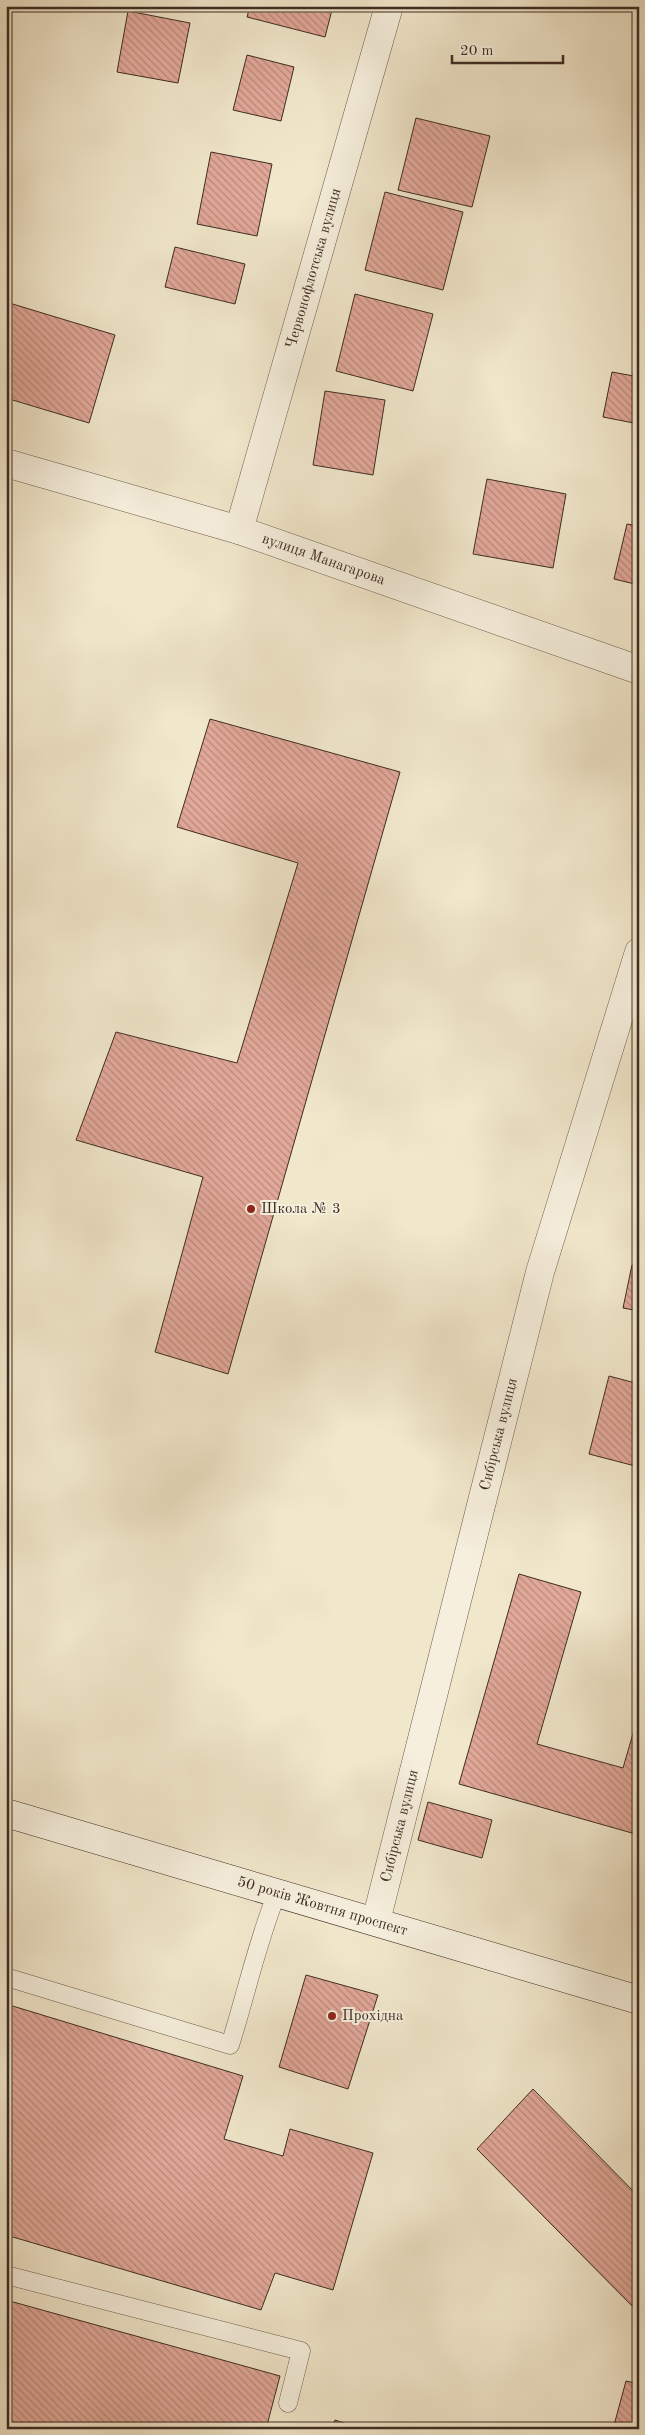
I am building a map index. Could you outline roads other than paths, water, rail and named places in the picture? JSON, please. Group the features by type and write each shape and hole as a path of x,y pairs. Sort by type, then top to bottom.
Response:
{"street":[{"name":"Червонофлотська вулиця","path":"239,530 389,6"},
{"name":"вулиця Манагарова","path":"6,462 239,530 639,670"},
{"name":"Сибірська вулиця","path":"376,1922 540,1272 639,952"},
{"name":"50 років Жовтня проспект","path":"6,1813 639,2000"}],"lane":[{"path":"6,1976 230,2045 256,1961 262,1930 277,1893"},
{"path":"6,2275 301,2351 288,2403"}],"place":[{"name":"Школа № 3","path":"251,1209"},
{"name":"Прохідна","path":"332,2016"}]}
